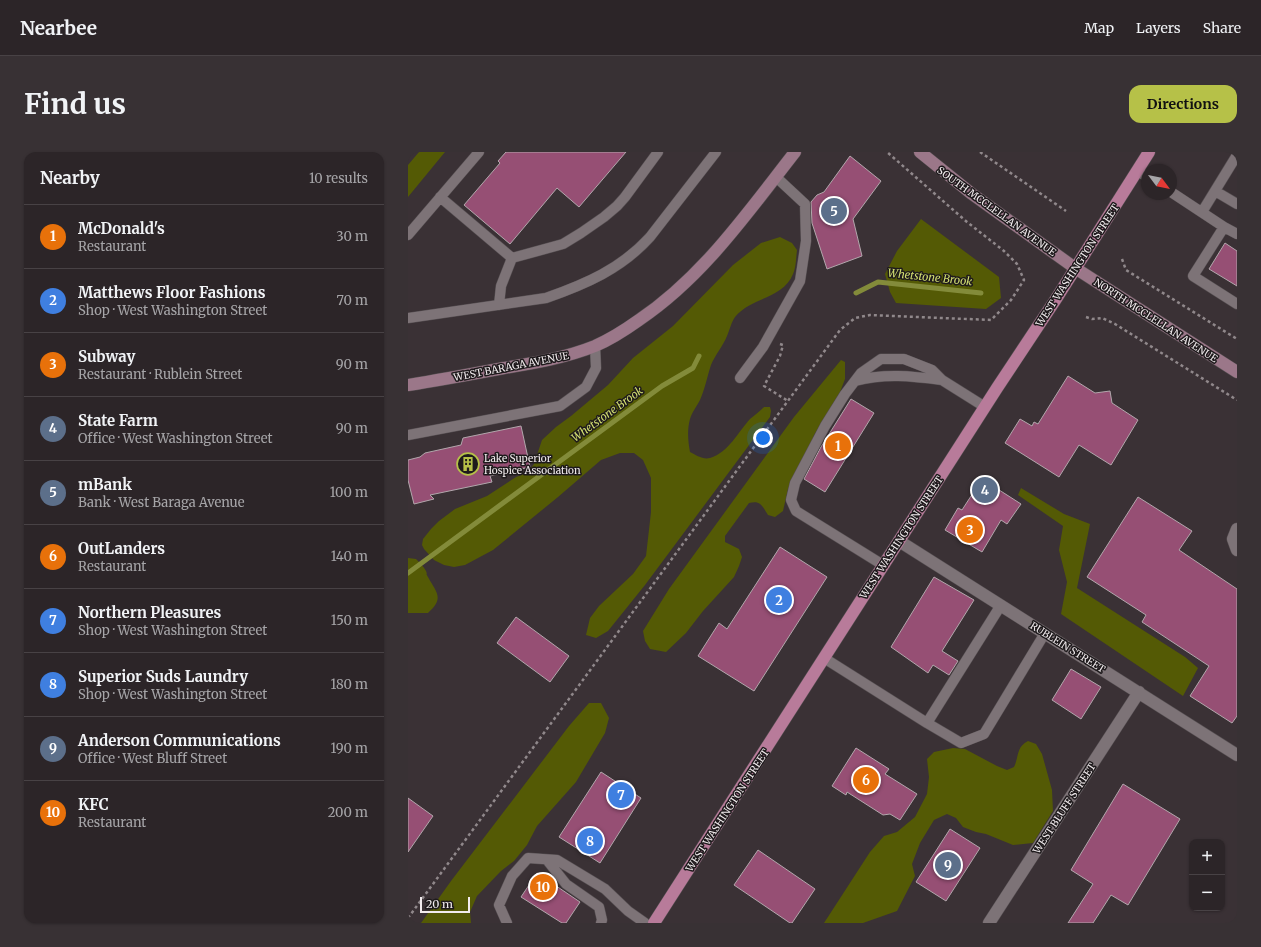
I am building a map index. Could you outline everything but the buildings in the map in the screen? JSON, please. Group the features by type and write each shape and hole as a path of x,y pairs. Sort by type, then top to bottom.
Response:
{"main road":[{"name":"WEST WASHINGTON STREET","path":"1145,164 1149,152"},
{"name":"WEST WASHINGTON STREET","path":"654,923 1075,268 1141,175"}],"street":[{"name":"WEST BARAGA AVENUE","path":"408,385 554,359 595,346 617,335 654,310 678,291 726,240 795,152"},
{"name":"SOUTH MCCLELLAN AVENUE","path":"920,152 972,194 1075,268"},
{"name":"NORTH MCCLELLAN AVENUE","path":"1075,268 1237,372"},
{"path":"1237,529 1233,539 1237,550"},
{"name":"RUBLEIN STREET","path":"899,541 1237,755"},
{"name":"WEST BLUFF STREET","path":"989,923 1139,692"}],"lane":[{"path":"408,235 479,152"},
{"path":"512,258 563,244 604,217 617,206 658,152"},
{"path":"408,318 546,298 612,270 639,249 650,237 716,152"},
{"path":"1202,212 1237,155"},
{"path":"740,378 768,339 800,281 806,241 805,204 776,177"},
{"path":"1215,191 1237,204"},
{"path":"1177,196 1237,234"},
{"path":"440,197 512,258"},
{"path":"1224,227 1194,276 1237,304"},
{"path":"499,305 501,286 512,258"},
{"path":"408,435 560,406 586,387 596,368 595,346"},
{"path":"883,565 796,511 791,500 795,483 844,394 861,374 881,359 904,359 932,370 942,380 985,407"},
{"path":"855,381 887,376 920,377 942,380"},
{"path":"927,723 1001,605"},
{"path":"824,658 961,743 984,734 1045,633"},
{"path":"507,923 499,905 512,876 528,858 558,860 604,888 628,912 645,923"},
{"path":"547,860 566,884 599,907 602,920 601,923"}],"path":[{"path":"408,918 840,330 854,318 870,315 991,320 1011,300 1024,280 1017,264 1004,251 967,222 887,152"},
{"path":"980,152 1066,211"},
{"path":"1122,259 1126,270 1237,339"},
{"path":"1086,317 1092,319 1102,318 1115,324 1237,400"},
{"path":"768,339 783,345 780,356 764,386 788,401"}],"green space":[{"path":"419,152 445,152 408,197 408,165"},
{"path":"921,219 999,277 1001,298 986,309 896,303 890,292 885,274 897,251"},
{"path":"780,237 792,243 797,250 793,274 782,288 749,305 735,317 725,340 711,365 702,396 690,419 688,436 690,452 705,458 710,458 717,455 733,441 750,419 764,407 770,407 770,417 645,585 608,631 596,638 586,635 590,618 599,606 633,574 646,556 651,512 651,478 643,460 634,453 620,453 601,460 493,550 465,565 454,567 444,565 434,560 424,549 422,545 423,539 439,521 455,509 487,496 516,477 527,473 534,464 542,440 608,385 633,358 673,326 733,265 761,243"},
{"path":"841,360 845,362 845,379 840,392 814,435 810,448 788,489 783,511 775,517 768,515 761,504 756,502 749,503 725,536 725,542 739,549 742,557 734,577 703,611 686,633 666,652 650,649 645,641 643,631 669,589 794,417"},
{"path":"1021,488 1064,514 1090,524 1077,588 1185,657 1198,668 1183,696 1061,614 1067,582 1059,550 1063,526 1018,495"},
{"path":"408,558 416,559 423,566 436,591 438,599 428,613 408,613"},
{"path":"589,703 601,703 609,718 605,733 576,782 537,826 527,845 514,861 501,871 477,896 470,912 471,923 421,923 451,881 569,726"},
{"path":"1028,741 1036,744 1042,754 1052,790 1053,811 1033,843 1013,845 986,834 963,827 956,818 947,814 934,820 920,843 912,864 915,876 897,911 863,923 824,923 870,852 884,836 897,832 915,817 927,794 929,777 927,759 934,752 953,748 965,749 1007,770 1014,767 1021,746"}],"waterway":[{"name":"Whetstone Brook","path":"856,293 878,282 981,293"},
{"name":"Whetstone Brook","path":"408,573 662,386 693,368 699,356"}],"place":[{"name":"mBank","path":"834,211"},
{"name":"McDonald's","path":"838,446"},
{"name":"Lake Superior Hospice Association","path":"468,464"},
{"name":"State Farm","path":"985,490"},
{"name":"Subway","path":"970,530"},
{"name":"Matthews Floor Fashions","path":"779,600"},
{"name":"OutLanders","path":"866,780"},
{"name":"Northern Pleasures","path":"621,795"},
{"name":"Superior Suds Laundry","path":"590,841"},
{"name":"Anderson Communications","path":"948,865"},
{"name":"KFC","path":"543,887"}]}
